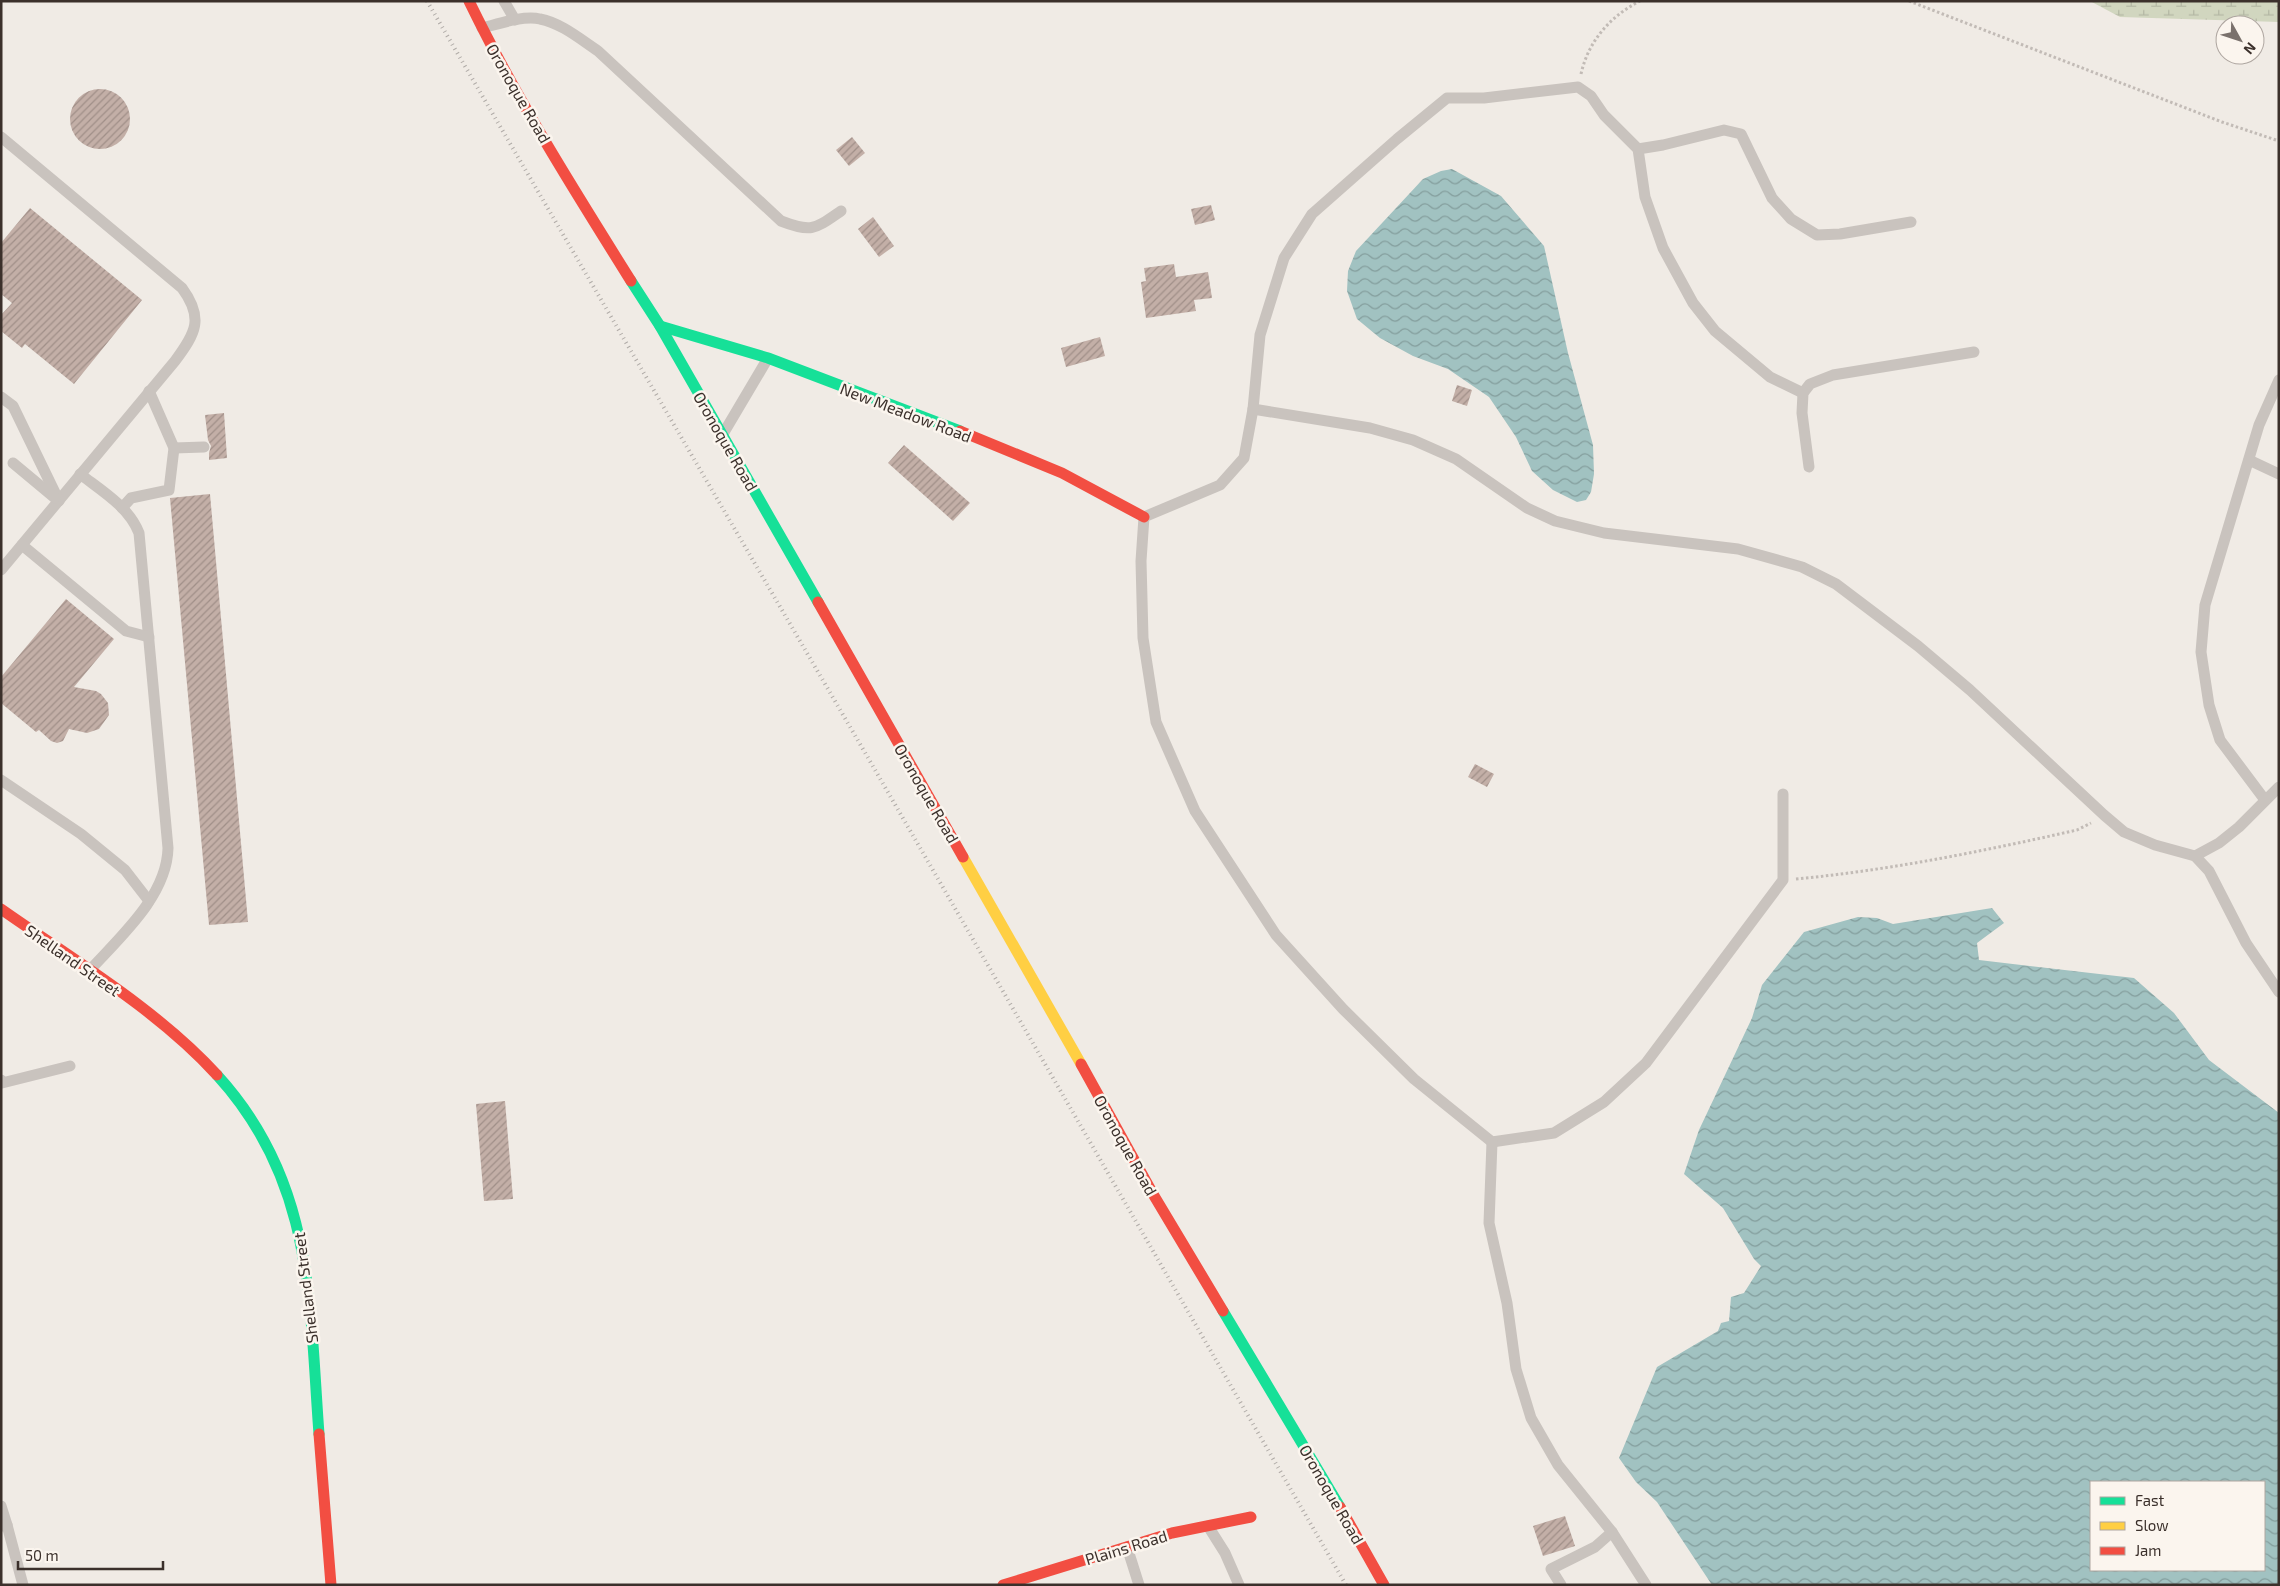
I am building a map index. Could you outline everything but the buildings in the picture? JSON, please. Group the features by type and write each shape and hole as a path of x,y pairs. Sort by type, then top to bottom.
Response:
{"street":[{"name":"Oronoque Road","path":"469,1 482,28 595,224 660,326 723,435 1066,1037 1153,1194 1349,1522 1384,1585"},
{"name":"New Meadow Road","path":"660,326 768,358 931,419 1062,473 1144,517"},
{"name":"Shelland Street","path":"1,909 164,1024 208,1065 237,1099 260,1132 282,1178 298,1227 306,1268 331,1585"},
{"name":"Plains Road","path":"1003,1585 1172,1533 1251,1517"}],"lane":[{"path":"504,1 515,20"},
{"path":"482,28 515,20 539,18 565,28 598,51 781,221 801,229 818,227 840,211"},
{"path":"1783,794 1783,880 1646,1063 1604,1102 1554,1133 1492,1142 1414,1079 1343,1009 1276,935 1195,811 1156,722 1143,638 1141,561 1144,517 1220,485 1244,458 1253,409 1260,335 1284,258 1312,214 1447,98 1484,98 1578,87 1591,96 1604,115 1638,149 1645,197 1663,248 1693,303 1715,331 1770,378 1803,393"},
{"path":"1638,149 1724,130 1740,134 1772,198 1791,219 1817,235 1840,234 1911,222"},
{"path":"1,137 182,288 195,311 191,335 175,361 1,570"},
{"path":"1809,467 1802,413 1803,393 1810,384 1833,376 1974,352"},
{"path":"723,435 768,358"},
{"path":"2265,800 2220,740 2209,705 2201,652 2205,604 2259,425 2279,380"},
{"path":"122,508 131,498 169,490 174,448 150,391"},
{"path":"1,397 13,406 59,501"},
{"path":"1253,409 1370,428 1414,440 1456,459 1526,508 1555,521 1604,533 1738,549 1802,567 1836,584 1918,646 1977,696 2124,832 2155,845 2195,856 2209,871 2246,943 2279,992"},
{"path":"174,448 204,447"},
{"path":"2249,460 2279,474"},
{"path":"13,463 59,501"},
{"path":"80,474 122,508 131,517 139,533 168,848 164,877 149,900 89,971"},
{"path":"22,545 126,631 149,637"},
{"path":"1,780 81,834 125,870 149,900"},
{"path":"2195,856 2219,843 2239,827 2279,787"},
{"path":"1,1080 2,1083 70,1066"},
{"path":"1492,1142 1489,1223 1507,1303 1516,1369 1531,1418 1558,1466 1612,1532 1646,1585"},
{"path":"1,1506 4,1526 23,1585"},
{"path":"1208,1526 1225,1552 1239,1585"},
{"path":"1561,1585 1552,1569 1595,1546 1612,1532"},
{"path":"1127,1547 1139,1585"}],"path":[{"path":"1578,87 1585,56 1605,26 1640,1"},
{"path":"1909,1 2222,122 2279,141"},
{"path":"1783,880 1842,874 1970,854 2077,830 2104,815"}],"green space":[{"path":"2090,1 2279,1 2279,22 2265,22 2265,15 2215,15 2215,20 2120,17"}],"water":[{"path":"1452,169 1501,196 1544,246 1568,353 1593,445 1594,474 1591,492 1586,500 1577,502 1553,490 1532,471 1516,437 1489,397 1448,369 1413,356 1380,338 1357,319 1347,291 1348,271 1356,251 1423,179 1441,171"},
{"path":"1992,908 2004,923 1977,943 1979,960 2134,978 2174,1013 2209,1060 2279,1113 2279,1585 1712,1585 1657,1502 1636,1482 1619,1458 1657,1367 1718,1331 1721,1323 1729,1321 1731,1297 1744,1293 1761,1266 1754,1259 1723,1208 1684,1174 1699,1130 1752,1018 1762,985 1804,932 1858,917 1877,918 1893,924"}],"railway":[{"path":"427,1 867,756 1346,1585"}],"traffic: fast":[{"path":"631,281 660,326 818,602"},
{"path":"660,326 768,358 960,431"},
{"path":"217,1075 249,1115 272,1157 289,1200 301,1244 308,1290 319,1434"},
{"path":"1223,1311 1340,1507"}],"traffic: slow":[{"path":"963,857 1081,1064"}],"traffic: jam":[{"path":"469,1 526,108 631,281"},
{"path":"960,431 1062,473 1144,517"},
{"path":"818,602 963,857"},
{"path":"1,909 114,986 194,1051 217,1075"},
{"path":"1081,1064 1153,1194 1223,1311"},
{"path":"319,1434 331,1585"},
{"path":"1340,1507 1384,1585"},
{"path":"1003,1585 1172,1533 1251,1517"}]}
